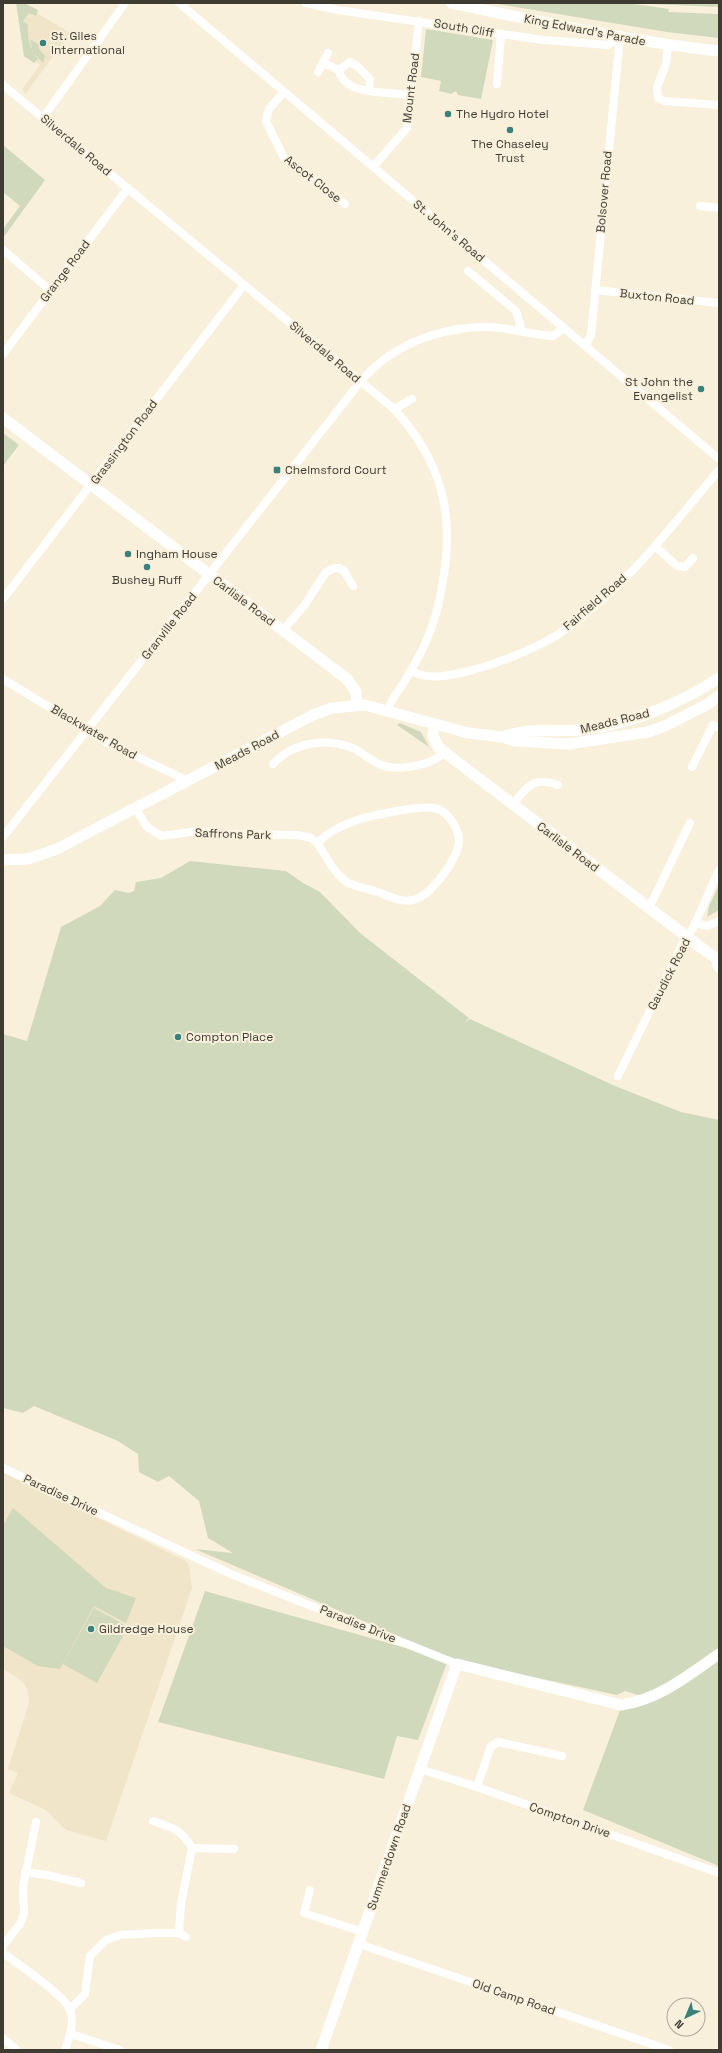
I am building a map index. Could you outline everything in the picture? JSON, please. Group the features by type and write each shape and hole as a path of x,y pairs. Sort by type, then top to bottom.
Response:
{"street":[{"path":"43,118 125,3"},
{"name":"St. John's Road","path":"179,3 719,459"},
{"name":"South Cliff","path":"306,3 338,10 419,21 501,35 599,45 608,45 620,37"},
{"name":"King Edward's Parade","path":"452,3 620,37 668,45 719,51"},
{"name":"Mount Road","path":"373,167 407,128 419,21"},
{"path":"497,84 501,35"},
{"name":"Bolsover Road","path":"585,346 590,335 620,37"},
{"path":"668,45 666,64 657,88 658,98 664,101 719,105"},
{"path":"318,72 328,53"},
{"path":"323,63 339,70 342,77 353,87 369,91 411,95"},
{"path":"339,70 346,63 353,63 370,79 369,91"},
{"name":"Silverdale Road","path":"3,85 394,409 419,439 429,457 440,485 447,520 447,558 435,618 425,644 411,672 393,698 388,710"},
{"name":"Ascot Close","path":"284,92 269,109 266,121 284,158 345,204"},
{"name":"Grange Road","path":"3,354 128,188"},
{"path":"700,206 719,208"},
{"path":"3,250 50,291"},
{"path":"468,271 516,311 522,331"},
{"name":"Grassington Road","path":"3,599 244,285"},
{"name":"Buxton Road","path":"595,290 719,303"},
{"name":"Granville Road","path":"3,837 360,381 386,356 418,340 445,332 468,328 490,327 553,336 564,328"},
{"path":"394,409 412,399"},
{"name":"Carlisle Road","path":"3,418 347,679 356,692 358,704"},
{"name":"Fairfield Road","path":"411,672 422,676 433,677 467,671 501,662 531,649 572,625 611,592 655,546 719,470"},
{"path":"655,546 677,566 684,567 693,558"},
{"path":"284,630 304,606 326,572 339,568 354,586"},
{"name":"Meads Road","path":"503,737 516,732 558,732 581,730 619,722 680,701 719,678"},
{"name":"Blackwater Road","path":"3,679 114,746 182,778 186,782"},
{"name":"Meads Road","path":"3,860 28,859 57,849 313,715 332,708 358,704 376,706 434,725 479,735 503,737 515,741 568,744 633,735 668,725 708,704 719,696"},
{"name":"Carlisle Road","path":"434,725 435,741 444,752 718,961"},
{"path":"692,767 713,725 719,728"},
{"path":"273,764 289,750 309,744 341,745 354,749 382,765 391,767 428,764 435,761 444,752"},
{"path":"513,804 524,790 535,782 542,781 558,785"},
{"path":"422,808 434,808 444,813 456,827 459,840 456,852 440,878 419,898 407,900 395,899 347,882 337,874 317,843 329,832 356,820 422,808"},
{"name":"Saffrons Park","path":"136,809 147,827 161,836 198,831 219,834 298,835 311,838 317,843"},
{"path":"649,908 690,823"},
{"name":"Gaudick Road","path":"618,1076 695,923 719,870"},
{"path":"695,923 710,926 719,921"},
{"name":"Paradise Drive","path":"3,1468 231,1574 457,1664 621,1705 654,1697 719,1654"},
{"name":"Summerdown Road","path":"321,2050 457,1664"},
{"path":"477,1787 491,1746 498,1742 562,1756"},
{"name":"Compton Drive","path":"420,1769 477,1787 719,1873"},
{"path":"70,2009 84,1994 90,1956 106,1940 120,1935 183,1935 181,1904 192,1848 186,1837 176,1829 153,1821"},
{"path":"3,1946 20,1924 24,1914 23,1887 28,1839 36,1822"},
{"path":"192,1848 234,1849"},
{"path":"25,1872 48,1875 81,1883"},
{"path":"310,1890 304,1913 363,1932"},
{"name":"Old Camp Road","path":"359,1944 668,2050"},
{"path":"3,1953 59,1996 70,2009 72,2023 65,2050"},
{"path":"70,2034 120,2050"},
{"path":"3,2038 17,2050"}],"shaded area":[{"name":"St. Giles International","path":"17,3 27,7 70,33 26,93 22,90 40,65 25,53"},
{"name":"Gildredge House","path":"3,1472 186,1561 189,1566 192,1588 106,1841 66,1830 46,1810 9,1793 18,1773 8,1769 29,1703 28,1691 23,1682 3,1669"}],"green space":[{"path":"16,3 24,3 38,10 36,16 29,13 23,21 28,25 30,43 33,52 38,59 34,63 24,56"},
{"path":"492,3 627,3 669,9 668,12 719,14 719,38 667,32"},
{"path":"627,3 719,3 719,7"},
{"path":"426,29 493,40 481,99 458,95 456,91 451,94 439,91 441,81 421,77"},
{"path":"30,39 39,45 39,49 45,56 43,63 33,52"},
{"path":"3,145 45,180 3,238 3,229 20,206 3,192"},
{"path":"3,433 19,445 3,466"},
{"path":"400,723 421,732 429,747 397,725"},
{"path":"190,861 286,871 303,883 320,892 360,933 469,1018 464,1023 470,1019 615,1086 681,1112 719,1120 719,1866 583,1810 623,1702 651,1699 625,1691 617,1695 454,1660 195,1549 233,1553 208,1538 199,1501 169,1476 158,1482 139,1472 138,1454 118,1441 34,1406 23,1413 3,1408 3,1034 27,1041 61,927 100,906 115,890 129,893 134,891 136,882 161,878"},
{"path":"719,885 719,910 707,917 709,906"},
{"path":"13,1508 106,1588 136,1598 126,1623 94,1606 60,1669 38,1666 3,1646 3,1525"},
{"path":"205,1591 448,1660 418,1740 397,1736 384,1779 158,1722"},
{"path":"94,1608 128,1627 97,1683 63,1664"}],"place":[{"name":"St. Giles International","path":"43,43"},
{"name":"The Hydro Hotel","path":"448,114"},
{"name":"The Chaseley Trust","path":"510,130"},
{"name":"St John the Evangelist","path":"701,389"},
{"name":"Chelmsford Court","path":"277,470"},
{"name":"Ingham House","path":"128,554"},
{"name":"Bushey Ruff","path":"147,567"},
{"name":"Compton Place","path":"178,1037"},
{"name":"Gildredge House","path":"91,1629"}]}
